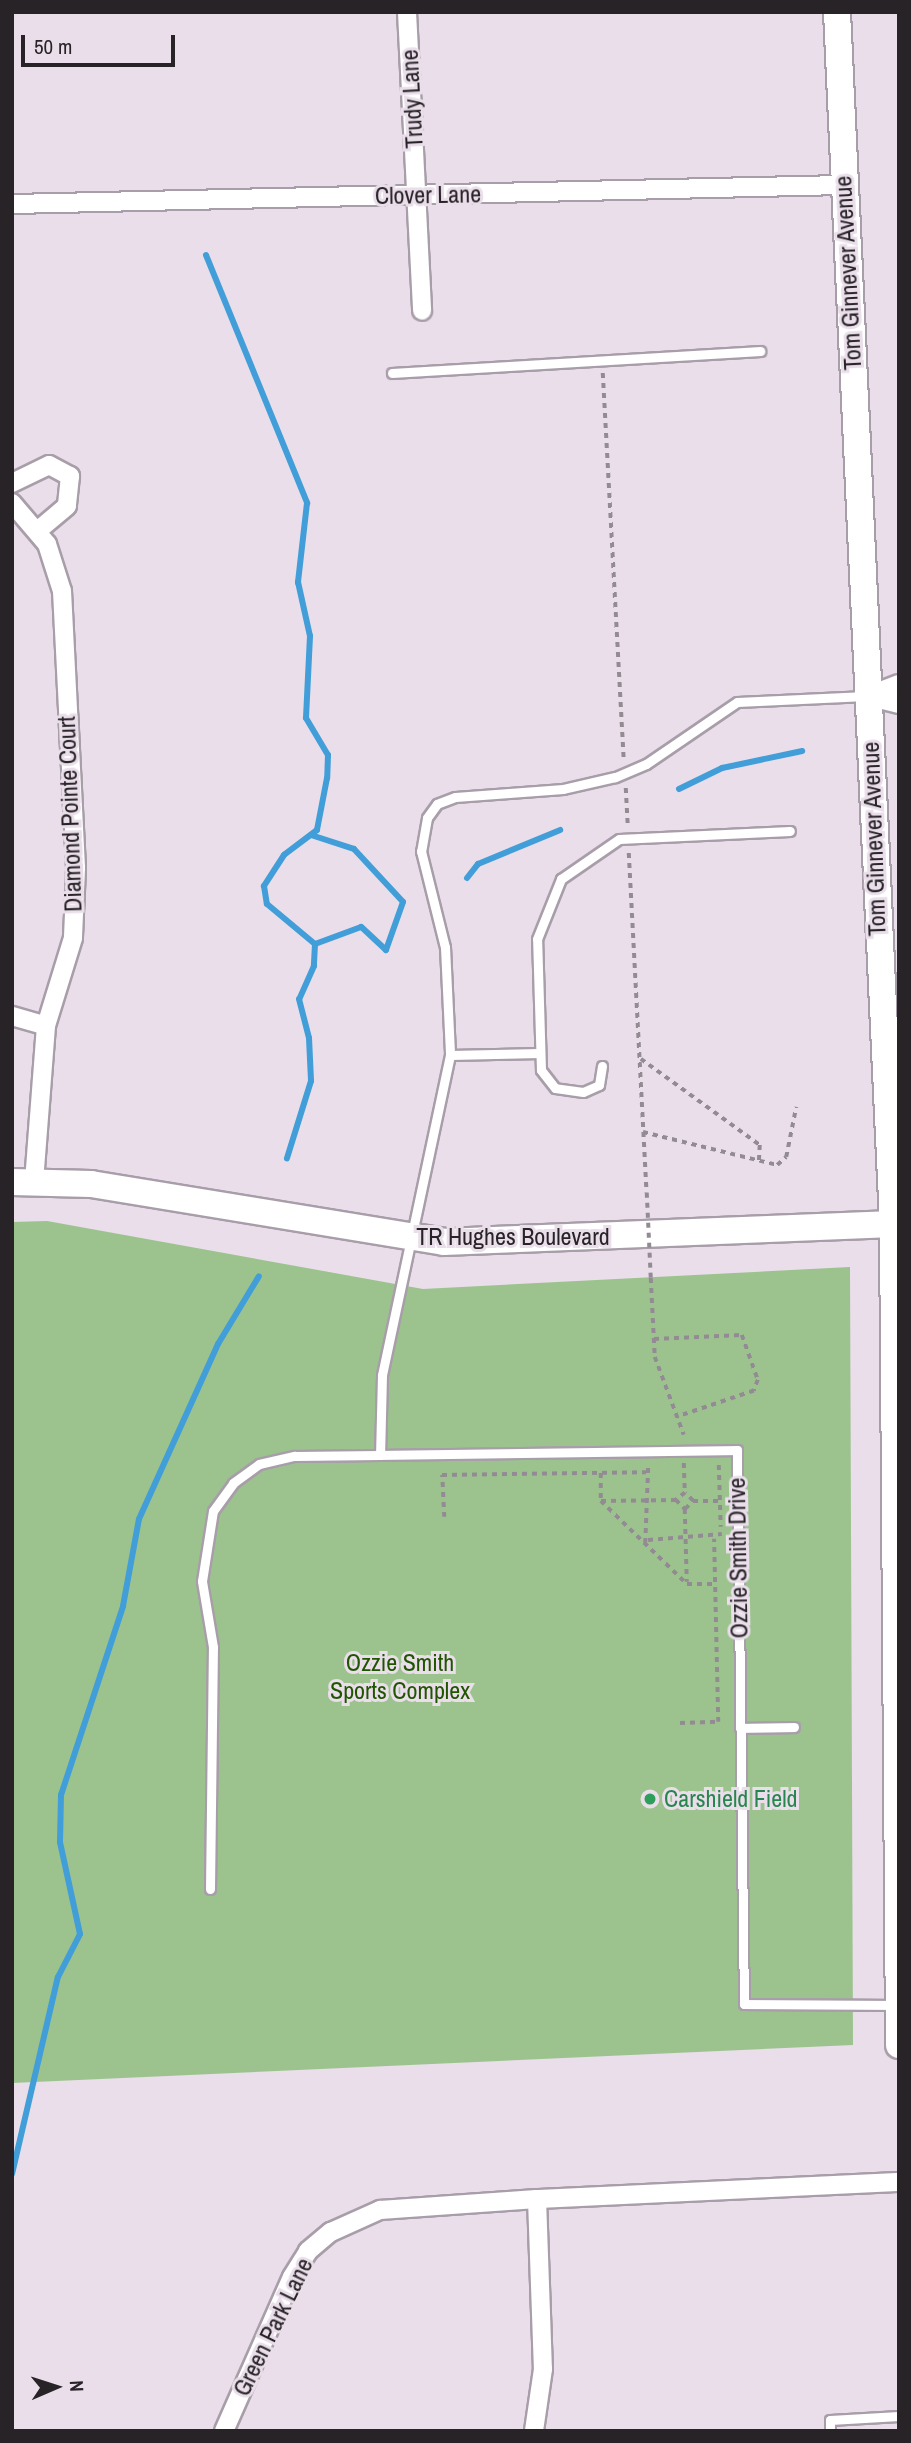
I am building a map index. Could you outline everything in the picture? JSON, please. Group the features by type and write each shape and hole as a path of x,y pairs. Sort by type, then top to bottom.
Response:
{"main road":[{"name":"Tom Ginnever Avenue","path":"837,12 893,1224 898,1502 899,2045"},
{"name":"TR Hughes Boulevard","path":"23,1181 125,1189 413,1239 523,1241 893,1224"}],"street":[{"name":"Trudy Lane","path":"407,12 422,311"},
{"name":"Clover Lane","path":"12,204 844,185"},
{"path":"12,483 49,465 70,476 68,506 37,531"},
{"name":"Diamond Pointe Court","path":"12,503 37,531 62,591 76,868 73,938 46,1026 23,1181"},
{"path":"867,696 899,684"},
{"path":"867,696 899,704"},
{"path":"12,1016 46,1026"},
{"name":"Green Park Lane","path":"224,2431 292,2277 308,2250 331,2232 380,2210 537,2199 899,2182"},
{"path":"534,2431 543,2369 537,2199"}],"lane":[{"path":"392,373 760,351"},
{"path":"210,1889 213,1647 202,1581 213,1511 233,1483 260,1464 295,1456 380,1455 382,1375 450,1055 445,947 421,851 421,833 437,804 615,777 646,764 737,702 867,696"},
{"path":"602,1066 599,1085 568,1093 547,1081 540,1052 537,939 550,895 576,866 620,839 790,831"},
{"path":"450,1055 540,1052"},
{"name":"Ozzie Smith Drive","path":"380,1455 737,1450 744,2004 898,2005"},
{"path":"740,1727 794,1727"},
{"path":"830,2431 830,2420 899,2416"}],"path":[{"path":"602,360 625,760"},
{"path":"626,786 628,825"},
{"path":"629,851 654,1339 684,1437"},
{"path":"640,1059 760,1145 759,1162"},
{"path":"643,1132 759,1162 782,1164 796,1107"},
{"path":"654,1339 742,1335 758,1380 754,1391 677,1418"},
{"path":"672,1466 684,1463 696,1465"},
{"path":"684,1463 685,1493 693,1501 721,1501"},
{"path":"646,1541 722,1539 720,1465 708,1465"},
{"path":"646,1541 646,1466 659,1466"},
{"path":"444,1517 442,1475 646,1472"},
{"path":"601,1473 601,1501 646,1541 687,1584 715,1584"},
{"path":"601,1501 676,1500 685,1493"},
{"path":"676,1500 685,1509 687,1584"},
{"path":"685,1509 693,1501"},
{"path":"680,1723 718,1722 714,1539"}],"green space":[{"name":"Ozzie Smith Sports Complex","path":"47,1221 423,1289 850,1267 853,2045 12,2083 12,1222"}],"waterway":[{"path":"206,255 307,503 298,582 310,636 306,718 328,755 327,778 317,830 284,855 264,886 267,904 315,944 314,966 299,999 309,1038 311,1081 287,1158"},
{"path":"679,789 722,768 802,751"},
{"path":"467,878 478,864 560,830"},
{"path":"311,835 354,849 403,902 386,950 361,927 315,944"},
{"path":"12,2174 58,1977 80,1934 60,1842 61,1795 123,1606 139,1519 218,1344 259,1276"}],"place":[{"name":"Carshield Field","path":"650,1799"}]}
